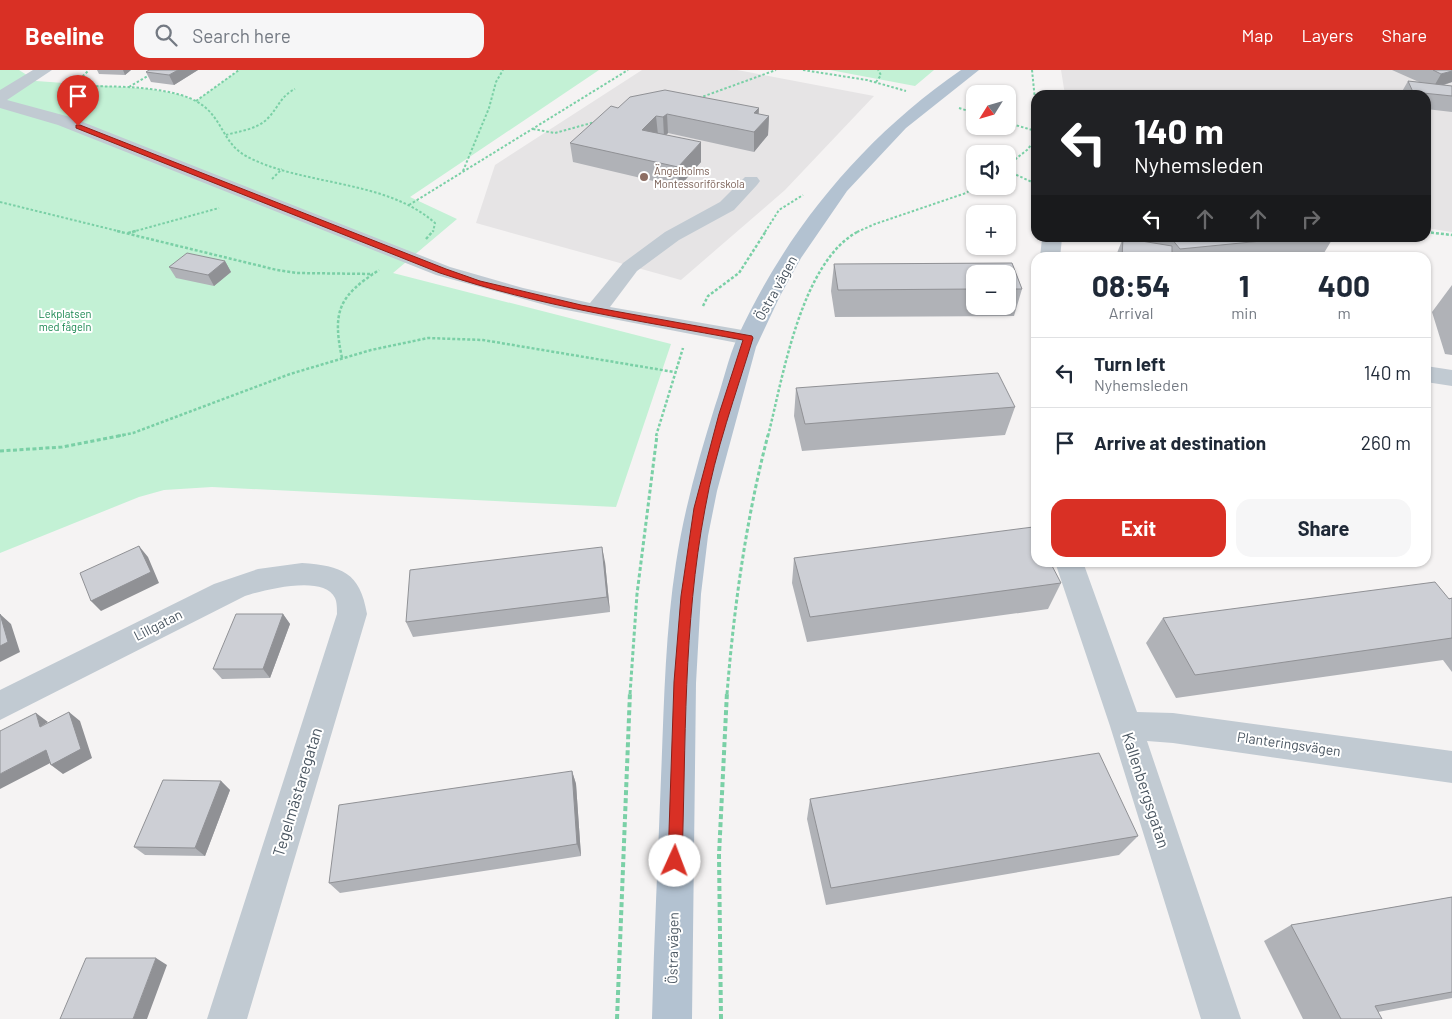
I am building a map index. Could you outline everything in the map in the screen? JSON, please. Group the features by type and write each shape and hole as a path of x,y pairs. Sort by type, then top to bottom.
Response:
{"main road":[{"name":"Östra vägen","path":"672,1019 680,692 687,596 699,508 724,414 748,338 798,248 829,199 862,161 895,128 929,99 971,70"}],"street":[{"path":"0,97 44,70"},
{"path":"0,103 64,121 460,277 517,293 596,310 748,338"},
{"path":"596,310 630,267 672,236 727,206 751,181"},
{"path":"1431,375 1452,378"},
{"name":"Kallenbergsgatan","path":"1071,567 1126,726 1221,1019"},
{"name":"Lillgatan","path":"0,706 239,586 278,576 309,575 325,577"},
{"name":"Tegelmästaregatan","path":"227,1019 352,614 348,592 338,582 325,577"},
{"name":"Planteringsvägen","path":"1126,726 1173,728 1452,767"}],"path":[{"path":"72,86 90,70"},
{"path":"128,88 158,70"},
{"path":"196,101 239,70"},
{"path":"463,172 489,108 496,82 503,70"},
{"path":"698,98 776,70"},
{"path":"803,70 875,82 907,91"},
{"path":"875,82 881,75 878,70"},
{"path":"1032,70 1034,90"},
{"path":"408,206 626,71"},
{"path":"25,82 44,86 128,88 171,93 196,101 214,115 234,147 246,156 282,169 356,188 408,206 432,218 435,223 433,232 422,242"},
{"path":"226,136 260,124 269,117 278,101 296,90"},
{"path":"533,129 555,133 596,121"},
{"path":"1016,125 1031,130"},
{"path":"1016,159 1031,146"},
{"path":"128,234 226,206 265,185 282,169"},
{"path":"1016,175 1031,181"},
{"path":"721,1019 719,922 723,774 730,653 748,526 769,423 804,303 820,270 837,247 846,239 865,227 966,193"},
{"path":"0,202 277,270 297,273 373,274"},
{"path":"1431,233 1452,236"},
{"path":"342,358 336,326 338,310 347,296 381,269"},
{"path":"617,1019 630,699 637,594 654,443 664,414 674,372 691,328"},
{"path":"0,451 62,447 133,433 254,387 342,358 390,345 444,338 483,340 674,372"}],"shaded area":[{"name":"Ängelholms Montessoriförskola","path":"642,70 737,70 874,96 785,190 681,280 476,223 495,165"},
{"path":"1061,70 1452,70 1452,232 1431,229 1431,90 1064,90"}],"green space":[{"name":"Lekplatsen med fågeln","path":"0,70 19,70 36,81 149,89 181,95 196,101 239,70 599,70 410,197 457,219 393,273 671,344 616,507 212,487 164,490 139,497 0,553"},
{"path":"830,70 934,70 915,86"}],"building":[{"path":"149,70 178,70 169,75 146,72"},
{"path":"1433,70 1452,70 1452,71 1441,74"},
{"path":"1408,81 1452,86 1452,96 1431,94 1431,90 1412,90"},
{"path":"665,90 759,108 754,113 769,116 754,132 667,114 663,117 656,116 642,130 701,142 678,167 570,143 611,106 618,108 630,97"},
{"path":"1123,242 1148,242 1172,246 1172,252 1122,252"},
{"path":"1174,242 1251,242 1180,249"},
{"path":"187,253 225,261 208,275 169,267"},
{"path":"1012,263 1013,265 966,265 966,289 838,290 834,264"},
{"path":"1016,273 1022,289 1016,289"},
{"path":"998,373 1015,407 805,424 796,388"},
{"path":"1031,527 1031,567 1053,567 1061,583 810,617 794,558"},
{"path":"139,546 151,572 91,601 80,573"},
{"path":"602,547 607,597 406,622 410,570"},
{"path":"1435,582 1449,599 1452,598 1452,638 1195,675 1163,618"},
{"path":"0,614 8,642 0,646"},
{"path":"236,614 283,614 263,669 213,669"},
{"path":"69,712 81,749 51,765 46,750 0,774 0,731 36,713 40,727"},
{"path":"1099,753 1138,836 831,888 810,799"},
{"path":"572,771 577,844 329,883 339,805"},
{"path":"163,780 221,781 195,848 134,847"},
{"path":"1452,897 1452,992 1375,1006 1382,1019 1341,1019 1291,925"},
{"path":"86,958 156,958 133,1019 60,1019"}],"place":[{"name":"Ängelholms Montessoriförskola","path":"644,177"}],"route":[{"path":"78,126 353,236 478,283 581,307 748,338 724,414 699,508 687,596 681,682 675,861"}]}
